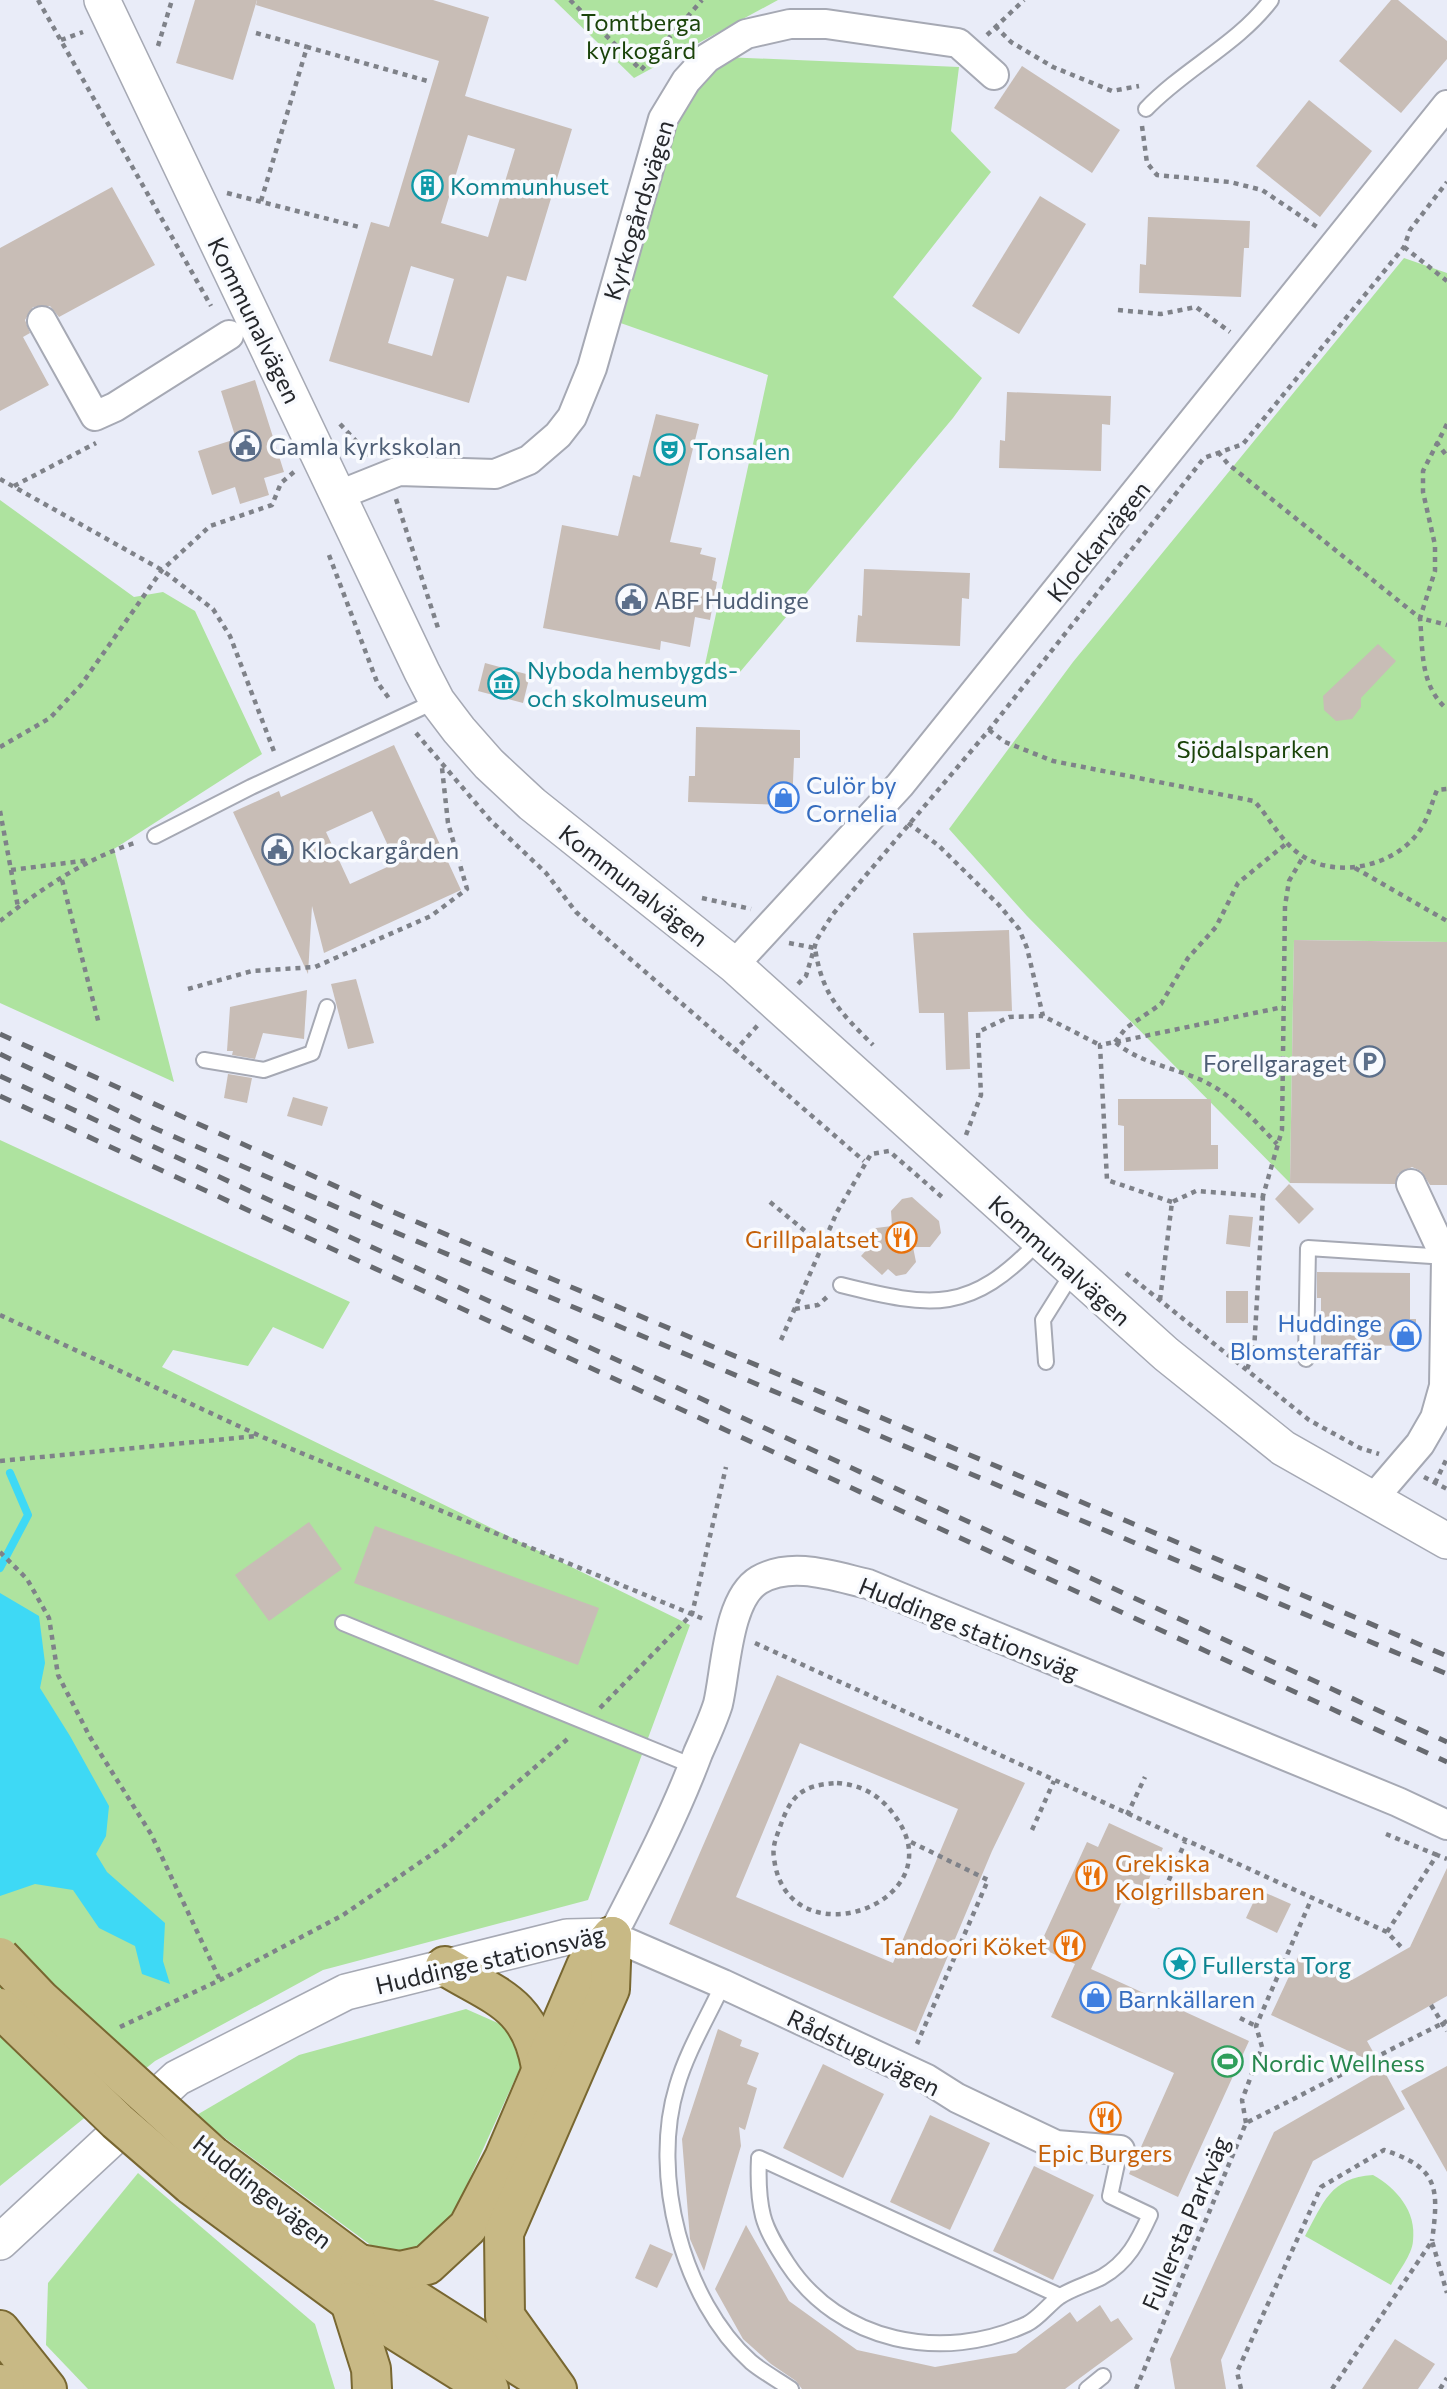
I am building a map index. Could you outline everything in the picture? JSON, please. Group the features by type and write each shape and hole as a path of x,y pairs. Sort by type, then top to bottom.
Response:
{"main road":[{"path":"359,2264 400,2271 426,2265 468,2227 504,2158 586,1966 612,1936"},
{"path":"556,2389 505,2316 504,2232 610,1989 612,1936"},
{"name":"Huddingevägen","path":"0,1957 202,2170 350,2302 489,2389"},
{"path":"445,1966 517,2009 536,2039 541,2067"},
{"name":"Huddingevägen","path":"0,2008 117,2121 359,2264 556,2389"},
{"path":"350,2302 371,2369 372,2389"},
{"path":"0,2330 47,2389"},
{"path":"0,2384 5,2389"}],"street":[{"name":"Kommunalvägen","path":"102,0 437,701 489,764 532,804 734,965 1166,1354 1283,1448 1447,1541"},
{"name":"Kyrkogårdsvägen","path":"339,495 399,471 495,474 529,460 545,449 565,426 592,368 663,119 686,81 707,58 746,34 790,23 826,24 958,43 994,75"},
{"name":"Klockarvägen","path":"734,965 900,785 1447,105"},
{"name":"Kommunalvägen","path":"42,321 94,416 115,407 229,335"},
{"path":"1372,1500 1420,1444 1435,1418 1444,1386 1446,1258 1411,1184"},
{"name":"Huddinge stationsväg","path":"0,2242 177,2078 346,1992 568,1937 612,1936 669,1827 718,1704 730,1632 743,1599 757,1581 780,1572 810,1571 867,1584 1386,1797 1447,1825"},
{"name":"Rådstuguvägen","path":"612,1936 723,1984 927,2080 957,2098 1056,2145 1120,2150"}],"lane":[{"path":"1146,109 1171,83 1220,47 1271,0"},
{"path":"155,836 437,701"},
{"path":"204,1060 264,1070 312,1053 327,1007"},
{"path":"841,1285 897,1300 955,1300 993,1284 1011,1271 1039,1241"},
{"path":"1306,1359 1308,1248 1446,1258"},
{"path":"1046,1362 1043,1320 1073,1272"},
{"path":"343,1623 693,1766"},
{"path":"723,1984 677,2086 669,2135 671,2206 686,2261 716,2318 751,2361 791,2389"},
{"path":"1060,2296 759,2158 758,2190 763,2219 778,2250 812,2295 845,2321 901,2341 947,2346 984,2340 1030,2323 1060,2296 1105,2276 1134,2252 1150,2215 1110,2196 1120,2150"},
{"path":"1087,2389 1103,2376"}],"path":[{"path":"159,42 172,0"},
{"path":"570,0 642,70 702,0"},
{"path":"969,53 1024,0"},
{"path":"995,26 1011,42 1053,68 1112,91 1142,86"},
{"path":"61,40 87,31"},
{"path":"256,33 431,82"},
{"path":"261,201 307,47"},
{"path":"1143,145 1147,163 1157,175 1230,182 1262,190 1322,230"},
{"path":"882,1055 831,1000 822,984 816,948 822,928 989,730 1204,457 1243,444 1404,247 1410,230 1447,183"},
{"path":"219,191 359,227"},
{"path":"1404,247 1447,281"},
{"path":"1118,310 1161,314 1196,307 1238,338"},
{"path":"335,418 374,461 384,477 404,519 442,638"},
{"path":"1447,424 1423,471 1423,492 1435,545 1435,572 1420,618 1424,673 1438,701 1447,709"},
{"path":"1436,442 1447,456"},
{"path":"1218,452 1228,464 1420,618 1447,625"},
{"path":"0,747 50,719 81,685 162,570 210,526 272,505 281,483 297,469"},
{"path":"0,479 162,570 214,609 230,636 282,773"},
{"path":"989,730 1005,742 1053,761 1254,801 1287,843 1303,857 1318,864 1354,868 1375,863 1412,839 1423,827 1437,790 1447,789"},
{"path":"188,989 252,971 315,967 431,916 467,889 448,823 442,767"},
{"path":"0,811 18,907"},
{"path":"908,823 938,845 999,905 1019,929 1027,948 1043,1016"},
{"path":"0,921 110,850 155,836"},
{"path":"1115,1042 1126,1028 1161,1004 1188,958 1216,927 1238,883 1287,843"},
{"path":"1247,1369 1254,1351 1263,1196 1282,1130 1285,906 1289,881 1303,857"},
{"path":"11,870 94,860"},
{"path":"1354,868 1447,920"},
{"path":"62,880 99,1024"},
{"path":"693,894 710,902 747,906 792,945 816,948"},
{"path":"955,1130 964,1139 981,1095 978,1032 1009,1017 1043,1016 1100,1045 1283,1007"},
{"path":"1115,1042 1127,1052 1200,1079 1229,1095 1277,1144"},
{"path":"1100,1045 1107,1180 1172,1202 1196,1191 1263,1196"},
{"path":"781,1340 822,1245 864,1161"},
{"path":"770,1202 822,1245"},
{"path":"1160,1300 1172,1202"},
{"path":"1118,1267 1309,1420 1360,1448 1376,1452 1447,1489"},
{"path":"794,1309 818,1305 841,1285"},
{"path":"0,1315 260,1436 692,1614 1311,1900 1387,1932 1404,1950"},
{"path":"0,1461 260,1436"},
{"path":"1435,1483 1447,1458"},
{"path":"119,2028 220,1980 344,1915 444,1846 586,1723 692,1614 726,1467"},
{"path":"0,1552 27,1579 49,1618 58,1675 90,1737 151,1834 220,1980"},
{"path":"1127,1815 1145,1777"},
{"path":"1032,1830 1054,1781"},
{"path":"911,1842 904,1875 891,1896 876,1906 839,1916 805,1907 790,1897 775,1870 772,1849 787,1807 797,1794 821,1784 860,1785 893,1812 911,1842 988,1880 916,2045"},
{"path":"1386,1834 1447,1860"},
{"path":"1157,1908 1185,1842"},
{"path":"1387,1932 1437,1855"},
{"path":"1246,2123 1242,2100 1262,2047 1256,2026 1311,1900"},
{"path":"1432,2005 1445,2022 1447,2031"},
{"path":"1240,2018 1256,2026"},
{"name":"Fullersta Parkväg","path":"1136,2389 1246,2123 1445,2022"},
{"path":"1241,2389 1237,2372 1321,2187 1384,2150 1414,2160 1430,2178 1436,2206 1432,2241 1447,2293"},
{"path":"1332,2389 1432,2241"},
{"path":"1440,2389 1447,2378"}],"green space":[{"name":"Tomtberga kyrkogård","path":"554,0 778,0 634,78"},
{"path":"724,57 959,67 951,131 991,172 893,297 982,378 953,418 740,672 704,669 768,375 612,320 683,102"},
{"name":"Sjödalsparken","path":"1404,258 1447,273 1447,942 1294,940 1290,1183 1027,916 949,829 1073,662"},
{"path":"0,500 134,597 163,592 195,611 262,754 114,849 174,1082 0,1003"},
{"path":"0,1140 350,1302 323,1349 273,1327 248,1366 173,1350 162,1367 690,1625 588,1900 323,1970 155,2061 0,2186"},
{"path":"466,2009 507,2027 521,2066 448,2226 413,2253 372,2246 195,2116 299,2055"},
{"path":"138,2173 315,2324 335,2389 88,2389 46,2345 48,2283"},
{"path":"1373,2175 1397,2194 1412,2220 1413,2241 1410,2252 1391,2285 1305,2236 1330,2194 1347,2181"}],"water":[{"path":"0,1593 39,1616 45,1663 40,1688 109,1806 106,1836 96,1854 107,1872 165,1923 163,1961 170,1984 142,1974 135,1946 99,1928 73,1890 35,1884 0,1896"}],"building":[{"path":"195,0 257,0 233,80 176,63"},
{"name":"Kommunhuset","path":"257,0 433,0 489,17 465,96 572,129 526,281 507,276 469,403 329,361 371,222 389,227 439,61 256,5","holes":["468,135 515,149 488,237 441,223","411,266 454,279 432,356 388,343"]},
{"path":"1391,0 1398,0 1447,41 1447,59 1401,113 1339,61"},
{"path":"1022,66 1120,130 1092,173 994,108"},
{"path":"1309,100 1372,151 1320,217 1256,166"},
{"path":"112,187 155,265 59,317 50,306 33,307 25,320 30,333 23,337 49,385 0,411 0,248"},
{"path":"1040,196 1086,224 1019,334 972,306"},
{"path":"1148,217 1250,221 1249,248 1244,248 1241,297 1139,293 1140,264 1146,265"},
{"name":"Gamla kyrkskolan","path":"255,380 284,472 264,478 269,495 240,504 235,487 212,495 198,451 236,439 221,391"},
{"path":"1007,392 1111,396 1110,425 1102,424 1101,471 999,468 1000,440 1005,441"},
{"name":"ABF Huddinge","path":"656,414 699,424 670,542 702,548 700,554 716,558 712,580 717,582 710,620 695,617 690,647 661,641 660,650 543,628 562,525 618,536 633,475 640,477"},
{"path":"864,569 970,573 969,599 962,598 960,646 856,642 858,615 862,616"},
{"path":"1378,644 1396,661 1361,698 1361,707 1352,719 1336,721 1324,710 1323,696"},
{"name":"Nyboda hembygds- och skolmuseum","path":"485,663 530,675 523,703 478,691"},
{"path":"696,727 800,730 800,758 794,758 792,805 688,802 689,776 695,776"},
{"name":"Klockargården","path":"394,745 461,890 324,953 312,906 308,974 233,812 279,791 281,797","holes":["372,811 396,863 350,884 326,832"]},
{"path":"1009,930 1012,1011 968,1012 970,1069 946,1070 944,1013 919,1013 913,933"},
{"name":"Forellgaraget","path":"1294,940 1447,942 1447,1185 1430,1185 1421,1171 1412,1167 1398,1174 1395,1184 1290,1183"},
{"path":"356,979 374,1043 348,1049 331,984"},
{"path":"307,990 304,1039 263,1033 255,1059 232,1055 233,1051 227,1051 230,1007"},
{"path":"228,1074 252,1078 247,1103 224,1098"},
{"path":"293,1097 328,1107 322,1126 287,1116"},
{"path":"1118,1099 1211,1099 1211,1145 1218,1145 1218,1169 1124,1171 1124,1126 1118,1125"},
{"path":"1289,1184 1314,1209 1299,1224 1275,1199"},
{"path":"912,1197 939,1221 941,1233 930,1247 913,1247 916,1262 906,1274 896,1276 888,1269 882,1275 861,1256 870,1246 869,1236 876,1228 892,1226 891,1211 902,1199"},
{"path":"1229,1215 1253,1217 1250,1247 1226,1244"},
{"path":"1317,1272 1410,1273 1410,1319 1416,1319 1416,1346 1321,1345 1321,1298 1317,1298"},
{"path":"1226,1291 1248,1291 1248,1323 1226,1323"},
{"path":"309,1522 342,1569 269,1621 235,1575"},
{"path":"375,1526 599,1608 578,1665 354,1583"},
{"path":"777,1675 1025,1783 992,1851 916,2032 669,1924","holes":["800,1743 958,1809 893,1963 736,1897"]},
{"path":"1109,1823 1163,1848 1145,1888 1131,1882 1091,1969 1249,2041 1178,2197 1129,2174 1174,2073 1051,2017 1075,1964 1039,1947 1087,1842 1098,1847"},
{"path":"1447,1868 1447,1996 1367,2041 1381,2066 1271,2015 1299,1955 1352,1980 1410,1947"},
{"path":"1259,1890 1291,1904 1277,1933 1246,1918"},
{"path":"718,2029 742,2040 740,2046 759,2053 747,2084 757,2088 745,2130 739,2127 741,2146 704,2271 690,2239 682,2139"},
{"path":"823,2064 884,2094 843,2178 783,2148"},
{"path":"1447,2066 1447,2172 1401,2091"},
{"path":"1383,2069 1405,2109 1313,2161 1221,2360 1226,2389 1175,2389 1170,2359 1274,2132"},
{"path":"930,2115 990,2143 950,2230 890,2202"},
{"path":"1034,2166 1094,2195 1053,2280 993,2251"},
{"path":"746,2225 789,2301 857,2350 935,2367 1016,2353 1070,2312 1077,2322 1100,2305 1111,2322 1118,2318 1133,2339 1065,2389 802,2389 796,2381 771,2364 743,2339 715,2289"},
{"path":"650,2244 673,2254 657,2288 635,2278"},
{"path":"1395,2339 1435,2364 1418,2389 1362,2389"}],"waterway":[{"path":"0,1568 28,1515 10,1473"}],"railway":[{"path":"0,1034 386,1209 1447,1656"},
{"path":"0,1054 154,1128 378,1225 1447,1674"},
{"path":"0,1076 1447,1742"},
{"path":"0,1096 1447,1762"}],"place":[{"name":"Kommunhuset","path":"427,185"},
{"name":"Gamla kyrkskolan","path":"246,445"},
{"name":"Tonsalen","path":"670,450"},
{"name":"ABF Huddinge","path":"631,599"},
{"name":"Nyboda hembygds- och skolmuseum","path":"504,683"},
{"name":"Culör by Cornelia","path":"783,798"},
{"name":"Klockargården","path":"278,849"},
{"name":"Forellgaraget","path":"1370,1062"},
{"name":"Grillpalatset","path":"902,1238"},
{"name":"Huddinge Blomsteraffär","path":"1405,1336"},
{"name":"Grekiska Kolgrillsbaren","path":"1092,1876"},
{"name":"Tandoori Köket","path":"1070,1945"},
{"name":"Fullersta Torg","path":"1179,1964"},
{"name":"Barnkällaren","path":"1095,1998"},
{"name":"Nordic Wellness","path":"1228,2062"},
{"name":"Epic Burgers","path":"1105,2118"}]}
